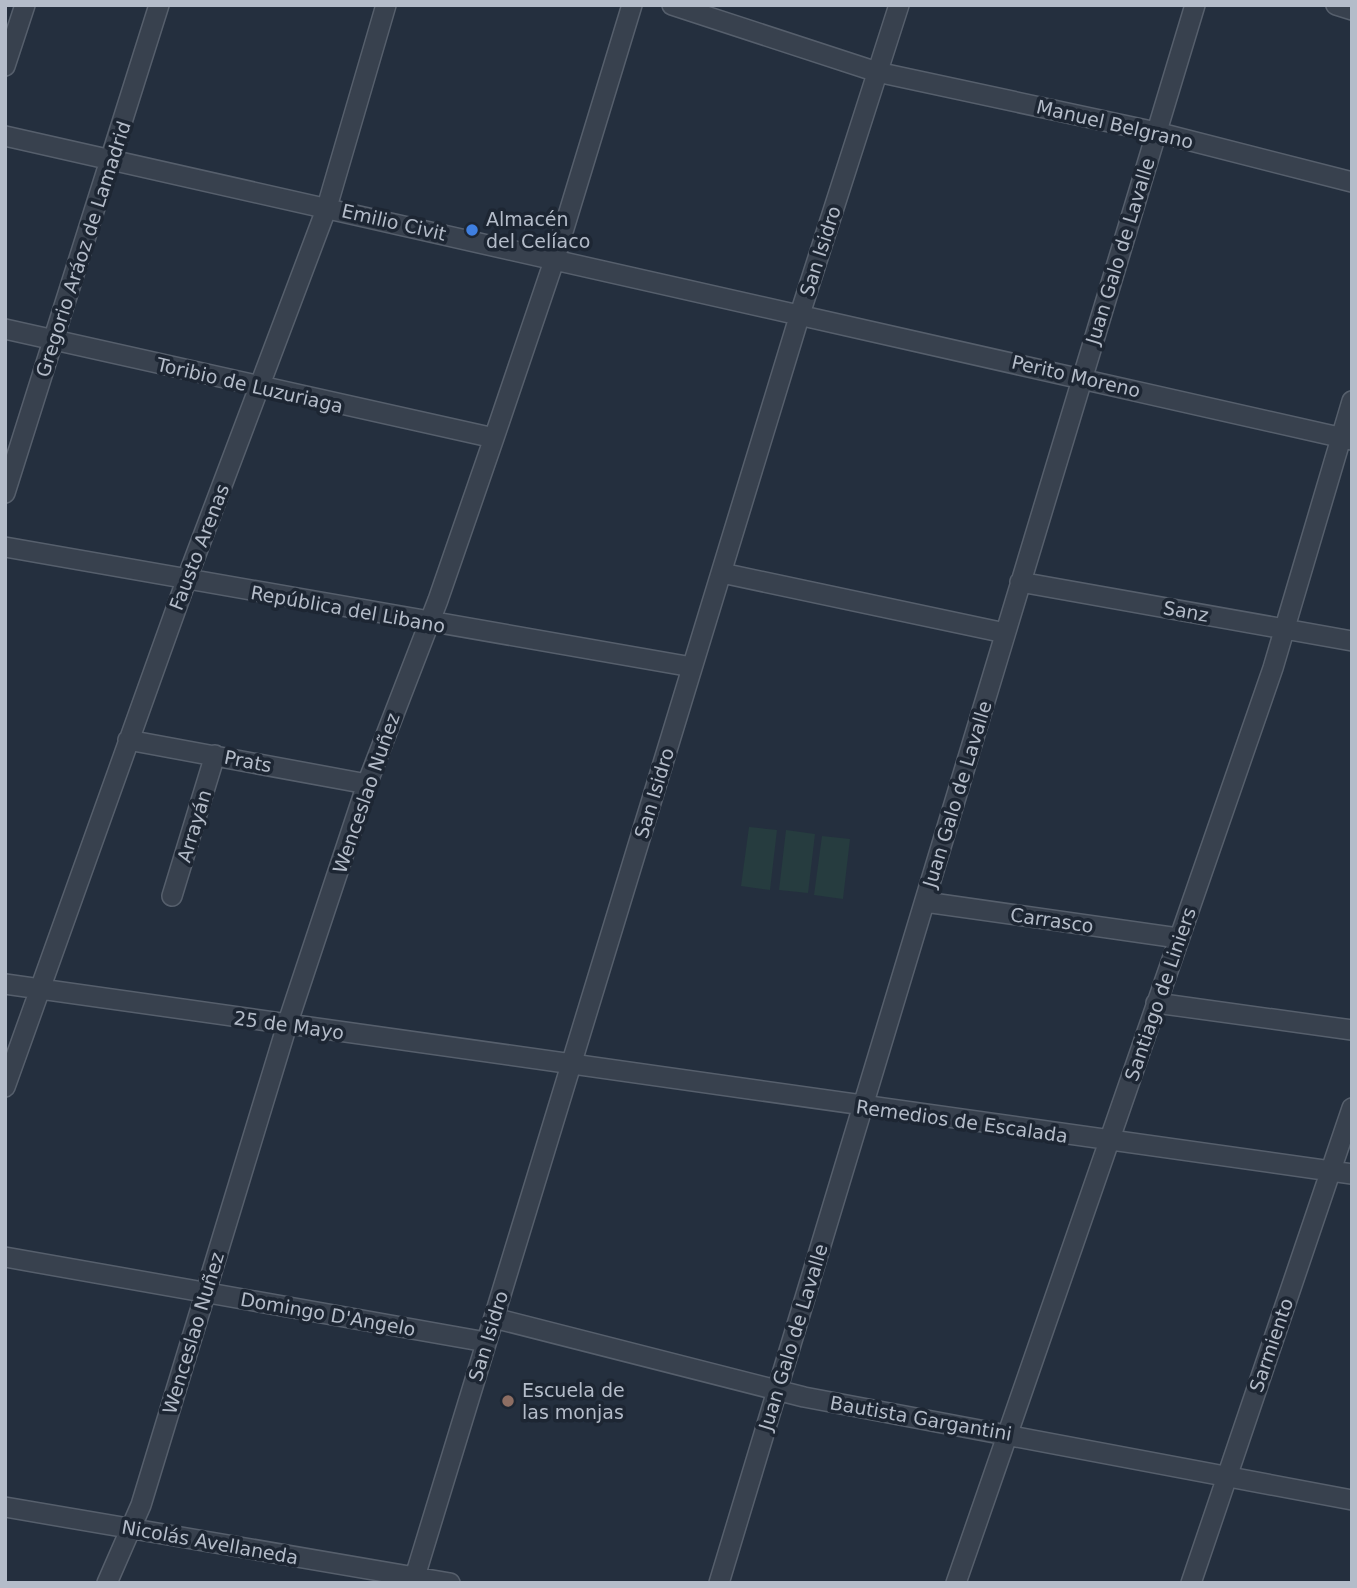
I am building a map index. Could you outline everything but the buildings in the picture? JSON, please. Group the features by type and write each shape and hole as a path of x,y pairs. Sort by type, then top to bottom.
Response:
{"street":[{"path":"5,66 25,5"},
{"name":"Gregorio Aráoz de Lamadrid","path":"5,493 159,5"},
{"name":"Fausto Arenas","path":"5,1087 186,581 327,207 386,5"},
{"name":"Wenceslao Nuñez","path":"107,1583 141,1506 287,1025 367,784 495,438 555,258 632,5"},
{"name":"Manuel Belgrano","path":"672,5 877,72 1156,132 1352,182"},
{"name":"San Isidro","path":"414,1579 800,314 899,5"},
{"name":"Juan Galo de Lavalle","path":"719,1583 1195,5"},
{"path":"1336,5 1352,10"},
{"name":"Emilio Civit","path":"5,136 800,314"},
{"name":"Perito Moreno","path":"800,314 1347,439"},
{"name":"Toribio de Luzuriaga","path":"5,329 260,388 495,438"},
{"name":"Santiago de Liniers","path":"956,1583 1286,629 1347,439 1352,401"},
{"name":"República del Libano","path":"5,547 186,581 692,667"},
{"path":"722,573 1005,633"},
{"name":"Sanz","path":"1020,582 1352,641"},
{"name":"Prats","path":"128,740 367,784"},
{"name":"Arrayán","path":"172,896 215,755"},
{"name":"Carrasco","path":"925,902 1178,938"},
{"name":"25 de Mayo","path":"5,985 573,1063"},
{"path":"1156,1003 1352,1030"},
{"name":"Remedios de Escalada","path":"573,1063 862,1107 1352,1174"},
{"name":"Sarmiento","path":"1191,1583 1352,1108"},
{"name":"Domingo D'Angelo","path":"5,1256 486,1342"},
{"name":"Bautista Gargantini","path":"494,1318 778,1390 1352,1500"},
{"name":"Nicolás Avellaneda","path":"5,1507 414,1579 450,1583"}],"green space":[{"path":"749,827 777,830 770,890 741,886"},
{"path":"786,830 815,834 808,893 779,890"},
{"path":"822,836 850,839 843,899 814,895"}],"place":[{"name":"Almacén del Celíaco","path":"472,230"},
{"name":"Escuela de las monjas","path":"508,1401"}]}
